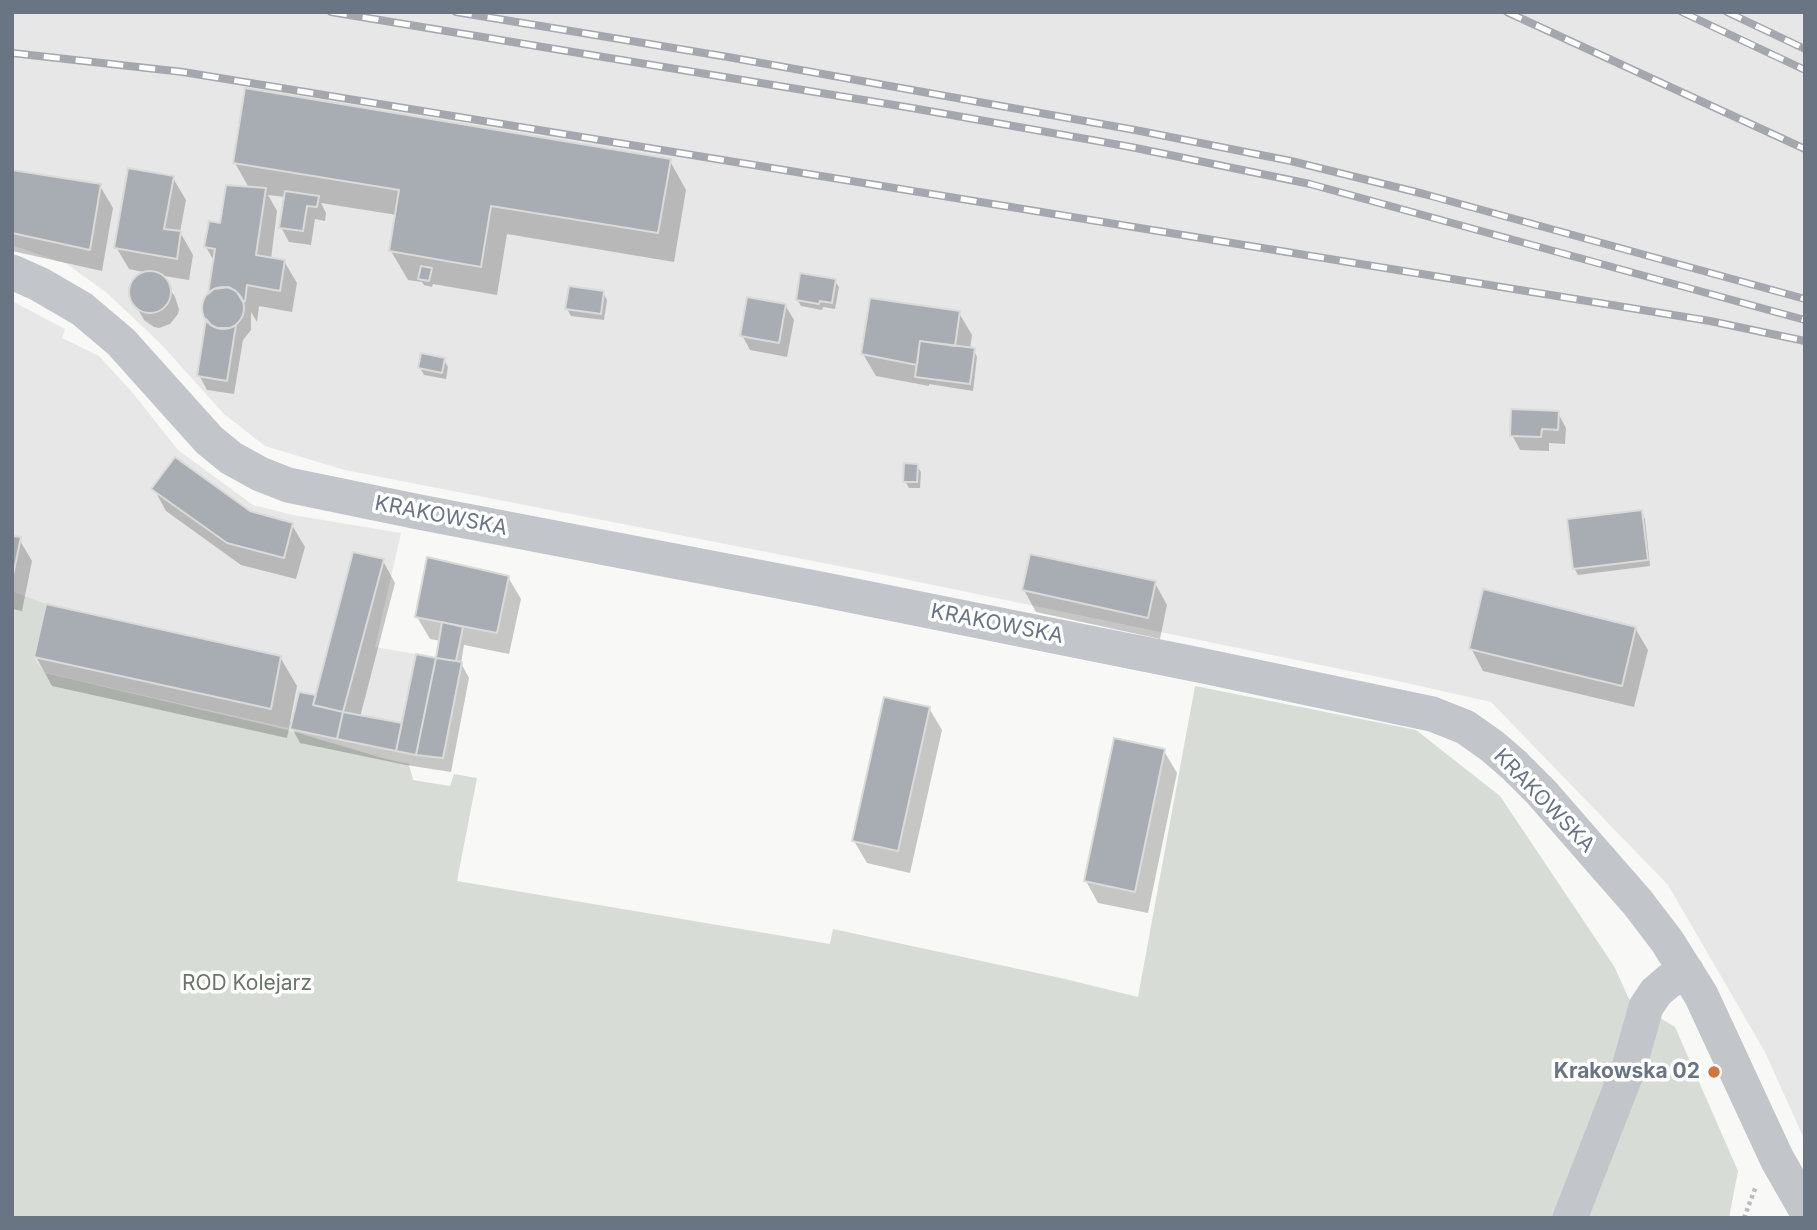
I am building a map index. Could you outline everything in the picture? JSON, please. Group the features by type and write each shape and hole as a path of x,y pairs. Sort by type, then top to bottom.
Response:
{"street":[{"name":"KRAKOWSKA","path":"12,272 82,309 121,342 209,440 231,458 288,485 1213,667 1432,714 1465,727 1493,746 1541,792 1638,903 1667,942 1701,995 1777,1159 1793,1209"},
{"path":"1570,1218 1630,1064 1646,1007 1656,992 1669,981 1687,972"}],"shaded area":[{"path":"12,12 1805,12 1805,1141 1765,1052 1668,885 1491,702 880,574 345,470 265,446 224,414 160,343 107,293 67,264 12,245"},
{"path":"12,301 65,329 62,338 99,356 132,392 178,450 253,505 293,515 401,533 375,647 462,662 443,758 337,739 45,673 34,657 46,604 12,591"}],"green space":[{"name":"ROD Kolejarz","path":"12,591 46,604 34,657 45,673 288,730 409,764 413,780 450,786 454,774 477,778 457,881 830,944 833,929 1138,997 1195,686 1416,730 1500,796 1614,966 1629,999 1675,1027 1738,1171 1729,1218 12,1218"}],"building":[{"path":"245,88 671,159 658,233 491,206 481,267 389,251 399,190 233,163"},
{"path":"128,168 174,176 164,229 181,231 177,259 114,248"},
{"path":"12,170 101,184 90,250 12,233"},
{"path":"226,185 266,188 256,255 285,260 280,291 247,285 243,302 237,292 229,287 214,289 208,294 215,249 204,247 209,221 220,223"},
{"path":"285,191 319,196 317,207 307,206 303,231 279,228"},
{"path":"421,266 432,268 429,281 418,279"},
{"path":"150,271 165,277 171,292 165,307 150,313 135,307 129,292 135,277"},
{"path":"800,273 836,279 832,303 796,300"},
{"path":"569,286 604,291 601,314 565,309"},
{"path":"223,287 238,293 244,308 238,323 223,329 208,323 202,308 208,293"},
{"path":"747,297 786,304 779,343 740,336"},
{"path":"870,298 960,311 955,346 920,341 917,365 861,354"},
{"path":"206,319 217,328 236,325 227,381 197,376"},
{"path":"920,341 975,348 970,384 915,377"},
{"path":"421,353 445,358 442,373 418,368"},
{"path":"1511,409 1559,411 1558,430 1542,429 1541,437 1510,436"},
{"path":"175,457 250,511 293,523 284,558 227,543 151,489"},
{"path":"904,463 918,464 917,482 903,482"},
{"path":"1642,510 1648,560 1573,569 1567,519"},
{"path":"12,536 21,537 12,580"},
{"path":"353,552 384,559 343,712 313,705"},
{"path":"1030,554 1156,581 1148,618 1022,590"},
{"path":"427,557 509,576 497,633 415,617"},
{"path":"1483,589 1636,627 1622,686 1469,649"},
{"path":"46,604 281,656 271,709 34,657"},
{"path":"442,622 463,627 456,661 436,658"},
{"path":"416,654 436,658 416,755 396,751"},
{"path":"436,658 462,662 443,758 416,755"},
{"path":"299,692 316,695 313,705 343,712 337,739 290,729"},
{"path":"884,697 930,707 898,851 852,841"},
{"path":"343,712 402,723 396,751 337,739"},
{"path":"1114,738 1165,749 1135,892 1084,881"}],"railway":[{"path":"331,12 912,108 1131,147 1310,184 1805,320"},
{"path":"456,12 728,57 1135,130 1291,161 1424,194 1805,299"},
{"path":"1507,12 1805,149"},
{"path":"1682,12 1805,70"},
{"path":"1727,12 1805,49"},
{"path":"12,53 183,72 1710,321 1805,341"}],"place":[{"name":"Krakowska 02","path":"1714,1072"}]}
